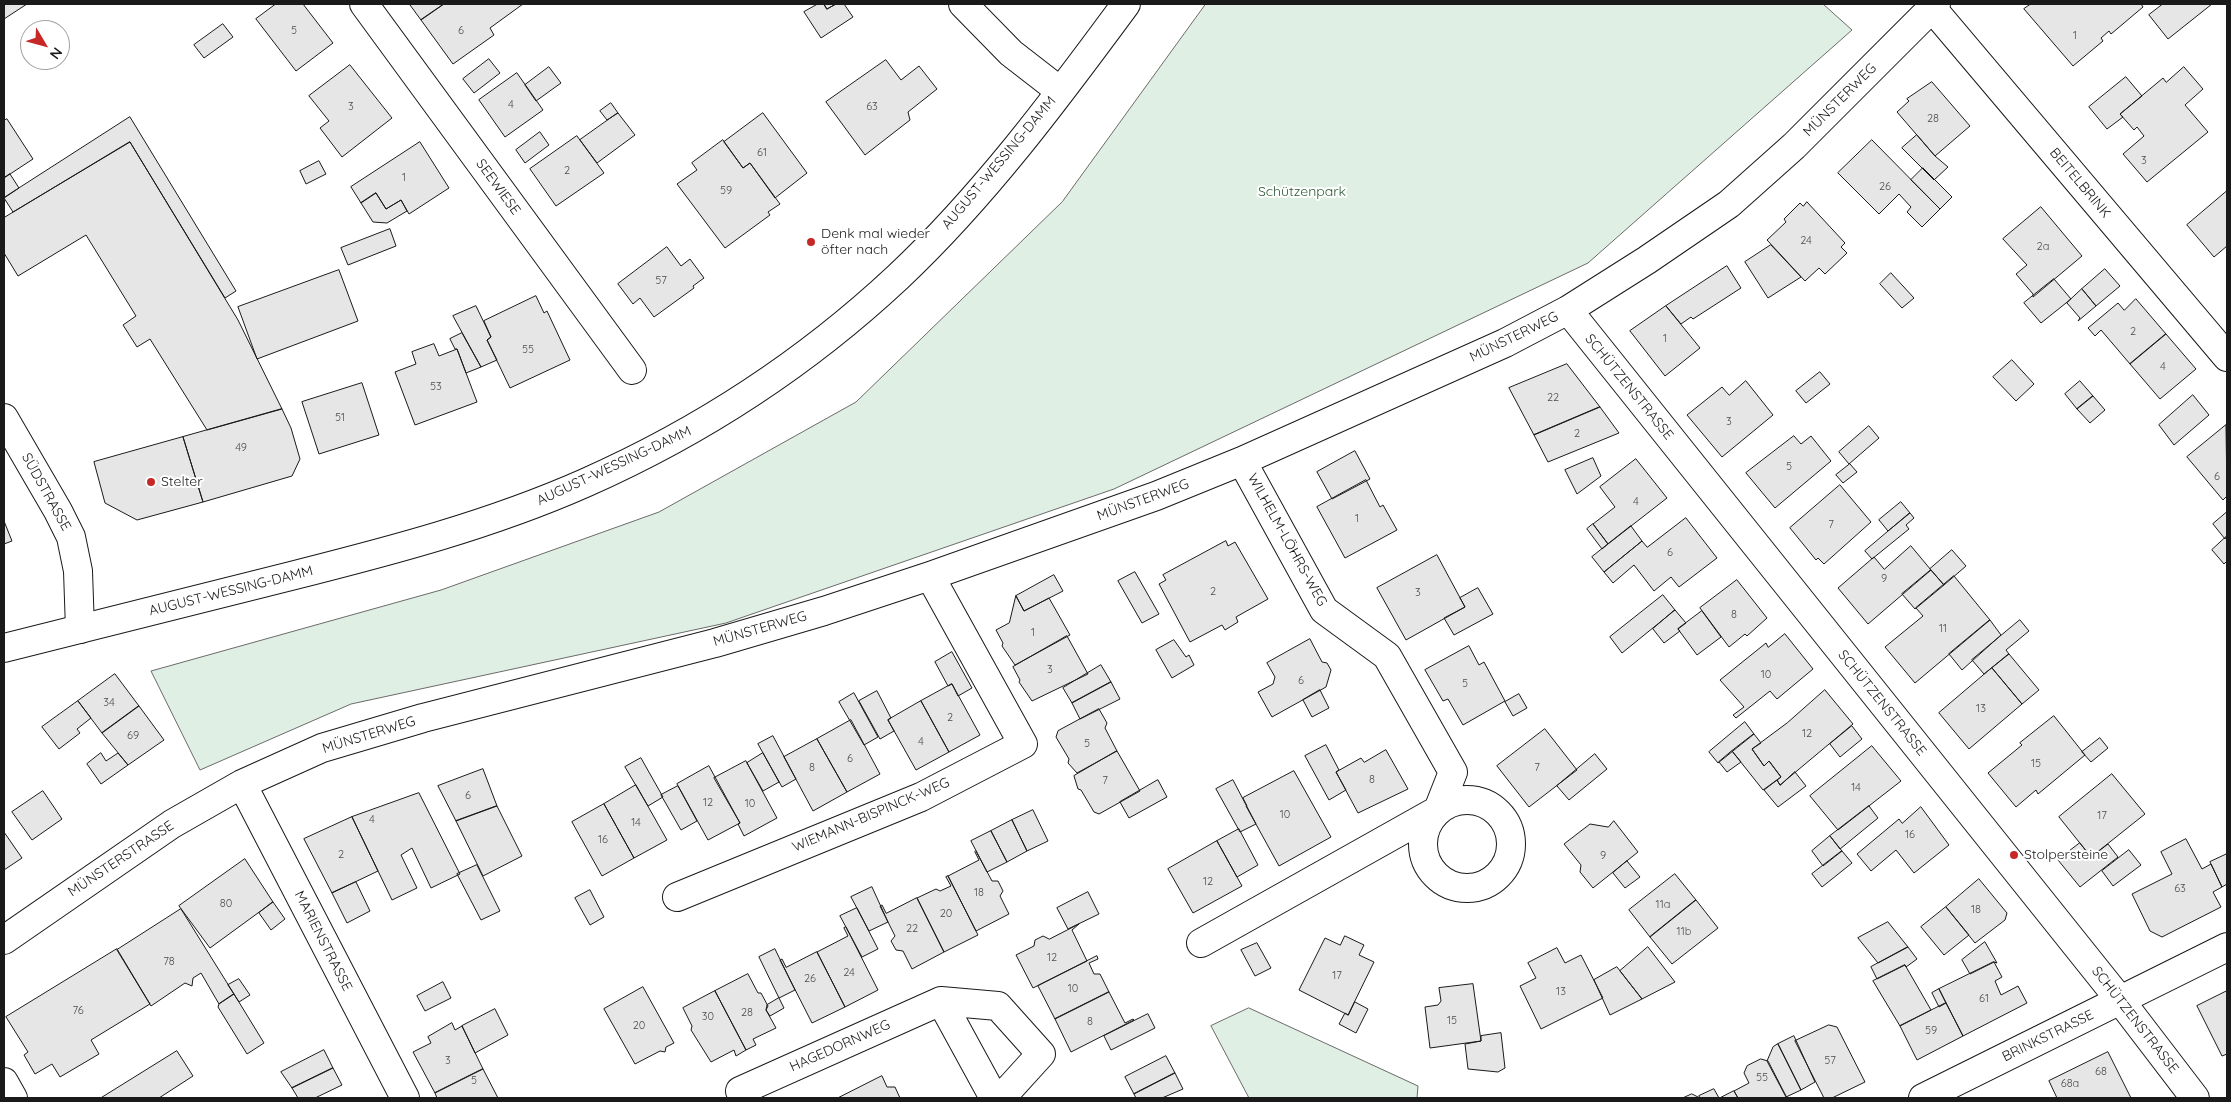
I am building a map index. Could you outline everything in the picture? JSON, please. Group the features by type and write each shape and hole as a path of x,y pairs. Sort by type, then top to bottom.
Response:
{"street":[{"name":"SEEWIESE","path":"364,4 632,370"},
{"path":"963,4 1011,53 1060,91"},
{"name":"AUGUST-WESSING-DAMM","path":"4,648 367,557 455,531 507,514 584,483 702,424 802,356 898,276 968,204 1060,91 1126,4"},
{"name":"MÜNSTERWEG","path":"242,784 322,748 386,729 714,643 824,611 930,576 1156,496 1242,461 1505,343 1568,310 1647,260 1729,204 1794,146 1934,6"},
{"name":"BEITELBRINK","path":"1934,6 2227,358"},
{"name":"SCHÜTZENSTRASSE","path":"1568,310 2120,1000 2195,1098"},
{"name":"SÜDSTRASSE","path":"4,418 71,537 78,571 80,629"},
{"name":"WILHELM-LÖHRS-WEG","path":"1201,943 1438,810 1453,772 1387,656 1324,610 1242,461"},
{"name":"WIEMANN-BISPINCK-WEG","path":"677,897 920,797 1023,744 930,576"},
{"name":"MÜNSTERSTRASSE","path":"4,940 172,824 242,784"},
{"name":"MARIENSTRASSE","path":"242,784 405,1098"},
{"name":"BRINKSTRASSE","path":"1923,1098 2227,947"},
{"path":"941,1002 994,1098"},
{"name":"HAGEDORNWEG","path":"740,1091 941,1002 998,1006 1041,1054 1001,1098"},
{"path":"4,1082 13,1098"}],"green space":[{"name":"Schützenpark","path":"1206,4 1823,4 1852,30 1588,263 1114,489 726,623 351,704 200,770 151,671 441,590 659,512 856,402 1062,202"},
{"path":"1249,1008 1418,1086 1417,1098 1249,1098 1211,1026"}],"building":[{"path":"4,4 27,4 4,19"},
{"path":"276,4 303,4 333,43 296,71 256,19"},
{"path":"411,4 444,4 421,20"},
{"path":"444,4 523,4 490,28 494,35 453,64 421,20"},
{"path":"818,4 824,4 827,9 836,4 844,4 853,17 821,38 804,12"},
{"path":"824,4 836,4 827,9"},
{"path":"2031,4 2141,4 2143,7 2111,34 2109,31 2101,38 2103,41 2073,66 2024,9"},
{"path":"2163,4 2212,4 2168,39 2149,15"},
{"path":"223,24 233,37 204,58 194,45"},
{"path":"489,59 500,73 474,93 463,79"},
{"path":"886,60 901,80 919,66 937,89 908,112 910,120 865,155 826,102"},
{"path":"350,65 392,118 342,157 320,128 329,121 309,96"},
{"path":"549,67 561,83 536,101 525,85"},
{"path":"2184,67 2203,89 2185,105 2208,132 2147,182 2123,154 2144,136 2137,127 2134,130 2120,114 2163,78 2166,82"},
{"path":"517,73 543,110 505,137 479,100"},
{"path":"2126,77 2142,96 2120,114 2123,117 2107,129 2089,107"},
{"path":"1932,82 1970,126 1935,156 1897,112 1909,101 1907,99"},
{"path":"611,103 618,113 607,120 600,111"},
{"path":"618,113 635,135 597,163 580,140"},
{"path":"763,113 807,173 775,198 750,163 743,168 724,142"},
{"path":"130,117 236,291 225,298 130,142 13,212 4,198"},
{"path":"7,119 33,159 4,178 4,121"},
{"path":"540,132 549,145 525,163 516,150"},
{"path":"1917,135 1935,156 1948,167 1934,180 1902,148"},
{"path":"577,136 604,173 556,206 530,169"},
{"path":"723,140 743,168 750,163 780,204 768,212 770,215 725,248 677,184 697,170 692,163"},
{"path":"1872,140 1940,209 1922,227 1907,212 1911,207 1899,194 1879,214 1838,173"},
{"path":"130,142 238,320 282,409 207,430 150,339 137,347 123,325 136,316 86,235 18,276 4,253 4,218"},
{"path":"420,142 449,188 409,214 401,200 386,209 376,193 361,203 351,187"},
{"path":"319,161 326,174 306,184 300,171"},
{"path":"1923,168 1952,197 1940,209 1911,180"},
{"path":"10,174 19,188 4,198 4,178"},
{"path":"2227,191 2227,246 2214,257 2187,225"},
{"path":"376,193 386,209 401,200 407,211 387,223 373,222 361,203"},
{"path":"1807,202 1845,243 1841,247 1847,253 1825,274 1819,268 1805,281 1767,240 1786,222 1784,219 1800,203 1803,206"},
{"path":"2041,207 2082,256 2033,297 2033,294 2016,274 2027,265 2003,239"},
{"path":"390,229 396,246 348,265 341,248"},
{"path":"1771,245 1801,277 1768,298 1745,262"},
{"path":"667,247 681,266 690,259 704,278 693,286 694,288 654,317 640,298 633,304 618,284"},
{"path":"1727,266 1741,288 1693,319 1691,317 1681,324 1666,306"},
{"path":"2105,269 2120,286 2096,306 2082,289"},
{"path":"339,270 358,321 257,359 238,307"},
{"path":"1891,273 1914,298 1902,308 1880,284"},
{"path":"2054,279 2071,299 2041,323 2024,303"},
{"path":"2082,289 2096,306 2078,321 2080,318 2067,303"},
{"path":"536,296 544,313 547,311 570,360 510,388 487,340 491,337 484,321"},
{"path":"2136,299 2166,334 2130,364 2101,330 2095,336 2088,328 2118,303 2124,310"},
{"path":"476,306 491,337 487,340 497,360 481,367 453,316"},
{"path":"1666,306 1700,348 1665,376 1630,331"},
{"path":"462,333 481,367 466,373 457,349 455,349 450,339"},
{"path":"2166,334 2196,369 2160,399 2130,364"},
{"path":"434,344 439,356 457,349 477,402 415,425 395,372 416,364 412,352"},
{"path":"2012,360 2034,384 2016,401 1993,377"},
{"path":"1567,364 1600,407 1534,435 1509,388"},
{"path":"1820,372 1830,384 1806,403 1796,391"},
{"path":"1746,381 1773,415 1722,457 1687,415 1722,387 1729,395"},
{"path":"2080,381 2093,396 2077,409 2065,394"},
{"path":"362,383 379,435 319,454 302,402"},
{"path":"2193,395 2209,415 2174,445 2159,425"},
{"path":"2093,396 2105,410 2090,423 2077,409"},
{"path":"1600,407 1619,433 1548,462 1534,435"},
{"path":"282,409 291,428 300,459 292,476 203,502 183,437"},
{"path":"2226,425 2227,496 2223,500 2187,457"},
{"path":"1869,426 1879,438 1849,464 1839,452"},
{"path":"1794,436 1801,444 1811,436 1831,461 1775,508 1746,473"},
{"path":"183,437 203,502 137,520 105,503 94,462"},
{"path":"1355,451 1370,479 1332,499 1317,472"},
{"path":"1593,458 1601,476 1577,494 1565,470"},
{"path":"1636,459 1667,498 1608,544 1593,524 1615,507 1600,487"},
{"path":"1850,464 1857,472 1843,483 1836,475"},
{"path":"1366,480 1380,507 1383,505 1397,530 1345,558 1317,507"},
{"path":"1840,485 1871,522 1824,564 1818,558 1816,560 1790,528"},
{"path":"1901,502 1910,513 1888,531 1879,520"},
{"path":"2227,512 2227,536 2225,539 2213,524"},
{"path":"1910,513 1914,518 1906,525 1909,529 1872,559 1865,551"},
{"path":"1686,518 1717,558 1679,587 1671,577 1654,591 1634,565 1613,583 1604,572 1642,541 1647,547"},
{"path":"4,521 12,541 4,544"},
{"path":"1593,524 1608,544 1602,549 1587,529"},
{"path":"1631,526 1642,541 1604,572 1592,557"},
{"path":"2227,536 2227,561 2224,564 2212,550"},
{"path":"1226,541 1228,546 1235,542 1268,599 1236,617 1238,622 1225,630 1222,625 1190,642 1159,584 1166,580 1163,575"},
{"path":"1911,546 1931,570 1868,624 1838,588 1874,557 1884,569"},
{"path":"1952,550 1966,566 1944,585 1930,569"},
{"path":"1437,555 1465,607 1406,640 1377,588"},
{"path":"1931,570 1944,585 1915,609 1902,594"},
{"path":"1135,572 1159,614 1142,623 1118,581"},
{"path":"1054,575 1063,591 1024,611 1016,596"},
{"path":"1954,576 1990,620 1915,683 1885,647 1923,616 1916,608"},
{"path":"1737,580 1767,618 1747,636 1745,634 1729,647 1700,608"},
{"path":"1478,588 1493,614 1454,635 1444,618 1465,607 1460,598"},
{"path":"1663,595 1675,610 1622,653 1610,637"},
{"path":"1016,596 1024,611 1049,598 1070,635 1015,665 1002,646 1003,643 996,630 1009,623"},
{"path":"1675,610 1686,623 1678,629 1680,631 1664,643 1653,629"},
{"path":"1702,611 1721,637 1697,655 1678,629"},
{"path":"1990,620 2001,635 1962,670 1949,654"},
{"path":"2020,620 2029,631 2006,650 2009,654 1984,674 1972,660"},
{"path":"1785,634 1813,669 1777,699 1770,691 1736,718 1733,715 1744,707 1720,680 1766,643 1768,647"},
{"path":"1067,636 1088,674 1032,701 1019,682 1020,680 1013,667"},
{"path":"1310,639 1322,662 1327,663 1331,670 1326,687 1272,717 1258,692 1273,684 1275,677 1267,663"},
{"path":"1174,640 1186,657 1189,655 1194,665 1172,678 1156,650"},
{"path":"1469,646 1479,665 1484,662 1505,701 1463,725 1448,699 1443,701 1425,670"},
{"path":"952,652 972,688 958,696 952,684 948,686 935,662"},
{"path":"2009,654 2039,690 2022,704 1992,668"},
{"path":"1101,665 1111,682 1072,703 1063,688"},
{"path":"1992,668 2022,704 1969,749 1939,713"},
{"path":"115,674 139,706 102,733 78,701"},
{"path":"1111,682 1120,699 1080,719 1072,703"},
{"path":"952,684 980,735 949,752 921,701"},
{"path":"1320,690 1329,708 1312,717 1303,700"},
{"path":"1825,690 1853,724 1780,785 1777,780 1781,777 1769,761 1764,766 1752,749 1787,723"},
{"path":"877,691 891,718 888,720 894,731 880,739 859,701"},
{"path":"854,693 878,737 864,745 839,702"},
{"path":"1519,694 1527,708 1513,716 1505,702"},
{"path":"78,701 91,718 77,729 80,733 59,749 42,727"},
{"path":"921,701 949,752 916,770 888,720"},
{"path":"139,706 164,740 128,765 102,733"},
{"path":"1099,709 1107,723 1105,728 1117,751 1077,773 1068,763 1069,759 1056,737 1058,731"},
{"path":"2054,716 2085,755 2038,794 2036,790 2016,807 1988,773 2022,745 2020,743"},
{"path":"851,720 880,774 847,792 817,739"},
{"path":"1745,722 1754,734 1718,763 1709,752"},
{"path":"1852,726 1862,739 1840,757 1830,744"},
{"path":"1545,729 1577,770 1529,807 1497,766"},
{"path":"1754,734 1761,743 1752,749 1764,766 1769,761 1781,777 1763,790 1732,751"},
{"path":"773,736 796,779 782,787 758,744"},
{"path":"2100,738 2108,748 2091,762 2082,752"},
{"path":"817,739 847,792 813,811 784,757"},
{"path":"1326,745 1339,770 1336,772 1346,790 1329,800 1305,756"},
{"path":"1872,746 1901,781 1838,830 1810,796"},
{"path":"1386,750 1408,789 1358,813 1336,772 1361,758 1364,762"},
{"path":"1117,751 1140,791 1099,814 1094,812 1081,790 1078,789 1074,776"},
{"path":"1732,751 1741,762 1727,772 1719,762"},
{"path":"101,753 106,761 118,753 128,765 101,784 87,764"},
{"path":"763,753 779,782 763,791 747,763"},
{"path":"1595,754 1607,769 1569,800 1557,786"},
{"path":"641,758 663,797 648,806 625,767"},
{"path":"746,761 777,818 744,836 738,824 740,823 714,778"},
{"path":"709,766 740,823 708,840 677,784"},
{"path":"483,769 497,806 456,821 438,786"},
{"path":"1294,771 1331,837 1279,866 1243,798"},
{"path":"1795,772 1806,786 1778,807 1764,790 1777,780 1780,785"},
{"path":"2112,774 2145,814 2091,857 2059,817"},
{"path":"1158,780 1167,797 1129,818 1120,802"},
{"path":"1233,780 1256,824 1240,832 1216,789"},
{"path":"636,785 667,840 634,858 604,804"},
{"path":"678,786 697,821 681,830 661,795"},
{"path":"43,791 62,819 32,840 12,812"},
{"path":"419,793 460,874 431,888 412,848 401,855 417,888 392,900 352,817"},
{"path":"604,804 634,858 602,876 572,822"},
{"path":"497,806 522,856 483,876 456,821"},
{"path":"1869,806 1878,818 1840,849 1830,836"},
{"path":"1921,807 1949,845 1914,873 1896,850 1871,871 1857,854 1899,819 1902,823"},
{"path":"1033,810 1048,841 1027,851 1012,820"},
{"path":"352,817 378,871 332,893 304,839"},
{"path":"1012,820 1027,851 1007,862 991,831"},
{"path":"1614,821 1638,852 1593,888 1580,872 1581,865 1564,844 1590,824 1608,827"},
{"path":"1239,829 1258,865 1237,877 1217,841"},
{"path":"991,831 1007,862 987,872 971,841"},
{"path":"4,832 22,858 4,870"},
{"path":"1830,836 1842,851 1823,866 1812,851"},
{"path":"2186,839 2202,869 2211,864 2222,887 2213,892 2221,907 2162,937 2150,931 2132,894 2172,874 2161,852"},
{"path":"1217,841 1242,886 1193,913 1168,869"},
{"path":"2080,843 2091,857 2108,844 2118,857 2080,887 2058,860"},
{"path":"2129,850 2141,865 2113,886 2102,871"},
{"path":"976,851 992,881 998,881 1003,891 1000,896 1009,914 976,931 948,876 979,860"},
{"path":"1842,851 1852,863 1822,887 1812,874"},
{"path":"2227,854 2227,884 2222,887 2210,862"},
{"path":"245,859 273,902 210,948 179,906"},
{"path":"1627,861 1640,877 1625,888 1613,873"},
{"path":"477,865 500,911 481,920 457,874"},
{"path":"1675,874 1696,900 1650,937 1629,910"},
{"path":"948,876 978,935 944,952 917,898 936,889 940,891 951,886 946,877"},
{"path":"1979,879 2007,913 2005,920 1975,943 1946,907"},
{"path":"356,882 370,911 347,923 332,893"},
{"path":"872,887 888,922 869,931 851,897"},
{"path":"590,890 604,917 590,925 575,898"},
{"path":"1088,892 1099,914 1068,929 1057,908"},
{"path":"917,898 944,952 912,969 903,951 896,950 891,941 895,936 880,906 882,905 886,913"},
{"path":"1696,900 1718,928 1672,964 1650,937"},
{"path":"273,902 285,919 271,930 259,913"},
{"path":"1946,907 1969,935 1944,955 1921,927"},
{"path":"857,908 878,949 862,957 840,916"},
{"path":"181,909 234,994 219,1004 201,973 193,978 192,986 185,983 151,1006 117,950"},
{"path":"1888,922 1908,947 1878,963 1858,938"},
{"path":"1079,924 1072,930 1087,961 1033,988 1016,955 1034,946 1035,940 1043,936 1049,939"},
{"path":"846,927 878,990 845,1007 817,952 848,936 844,928"},
{"path":"1345,936 1364,945 1359,955 1374,962 1348,1015 1299,990 1325,938 1340,945"},
{"path":"1985,942 1997,963 1994,962 1970,974 1962,960"},
{"path":"1257,943 1271,968 1255,976 1241,950"},
{"path":"1648,947 1675,982 1642,999 1620,971"},
{"path":"1908,947 1917,959 1906,967 1905,965 1877,979 1871,967"},
{"path":"1557,948 1565,963 1581,955 1603,998 1541,1029 1520,986 1536,978 1528,963"},
{"path":"117,949 150,1004 91,1040 99,1054 60,1077 52,1064 35,1074 24,1055 28,1052 6,1017"},
{"path":"775,949 795,990 779,998 759,957"},
{"path":"817,952 845,1007 812,1023 780,960 782,959 786,967"},
{"path":"1097,956 1098,959 1089,963 1094,974 1100,974 1109,992 1055,1019 1038,986"},
{"path":"1994,962 2002,977 1995,981 2001,995 2018,986 2027,1003 1963,1036 1939,989"},
{"path":"1905,965 1931,1010 1900,1026 1873,981"},
{"path":"1617,967 1642,999 1610,1015 1594,980"},
{"path":"748,974 758,993 761,993 768,1006 766,1010 776,1028 753,1039 756,1045 746,1050 715,991"},
{"path":"239,979 250,995 239,1002 228,985"},
{"path":"443,982 451,998 425,1011 417,996"},
{"path":"1473,984 1481,1041 1430,1048 1425,1007 1438,1005 1441,1001 1439,988"},
{"path":"643,987 674,1043 666,1047 665,1052 660,1051 635,1064 604,1009"},
{"path":"1939,989 1946,1003 1939,1007 1932,993"},
{"path":"715,991 746,1050 736,1056 734,1050 711,1062 691,1030 692,1026 683,1008"},
{"path":"2227,991 2227,1054 2222,1056 2197,1006"},
{"path":"1109,992 1125,1023 1134,1020 1071,1052 1055,1019"},
{"path":"234,994 264,1043 247,1054 218,1007 219,1004"},
{"path":"779,998 784,1008 770,1016 766,1010 767,1005"},
{"path":"1355,1002 1368,1009 1356,1033 1339,1024 1345,1013 1348,1015"},
{"path":"1946,1003 1963,1036 1917,1060 1900,1026"},
{"path":"495,1009 508,1035 475,1053 462,1026"},
{"path":"1148,1014 1155,1028 1111,1050 1104,1036"},
{"path":"452,1023 455,1030 462,1026 483,1069 435,1093 413,1052 431,1043 428,1037"},
{"path":"1829,1025 1837,1027 1865,1082 1832,1098 1824,1098 1795,1041"},
{"path":"1501,1033 1505,1068 1498,1072 1468,1069 1465,1044 1481,1041 1481,1036"},
{"path":"1794,1036 1815,1082 1801,1090 1778,1044"},
{"path":"1778,1044 1801,1090 1786,1097 1767,1061 1773,1047"},
{"path":"324,1050 333,1068 292,1088 281,1072"},
{"path":"177,1051 193,1076 159,1098 101,1098"},
{"path":"2108,1052 2131,1098 2057,1098 2049,1081"},
{"path":"1166,1056 1175,1073 1134,1094 1125,1077"},
{"path":"1761,1059 1768,1061 1787,1098 1738,1098 1734,1091 1749,1083 1744,1073 1747,1066"},
{"path":"333,1068 342,1085 315,1098 298,1098 292,1088"},
{"path":"483,1069 498,1098 437,1098 435,1093"},
{"path":"1175,1073 1183,1089 1162,1098 1136,1098 1134,1094"},
{"path":"882,1076 887,1087 895,1087 900,1098 838,1098"},
{"path":"1714,1089 1719,1098 1700,1098 1699,1096"},
{"path":"1734,1091 1738,1098 1720,1098"},
{"path":"1692,1094 1700,1098 1683,1098"}],"place":[{"name":"Denk mal wieder öfter nach","path":"811,242"},
{"name":"Stelter","path":"151,482"},
{"name":"Stolpersteine","path":"2014,855"}]}
